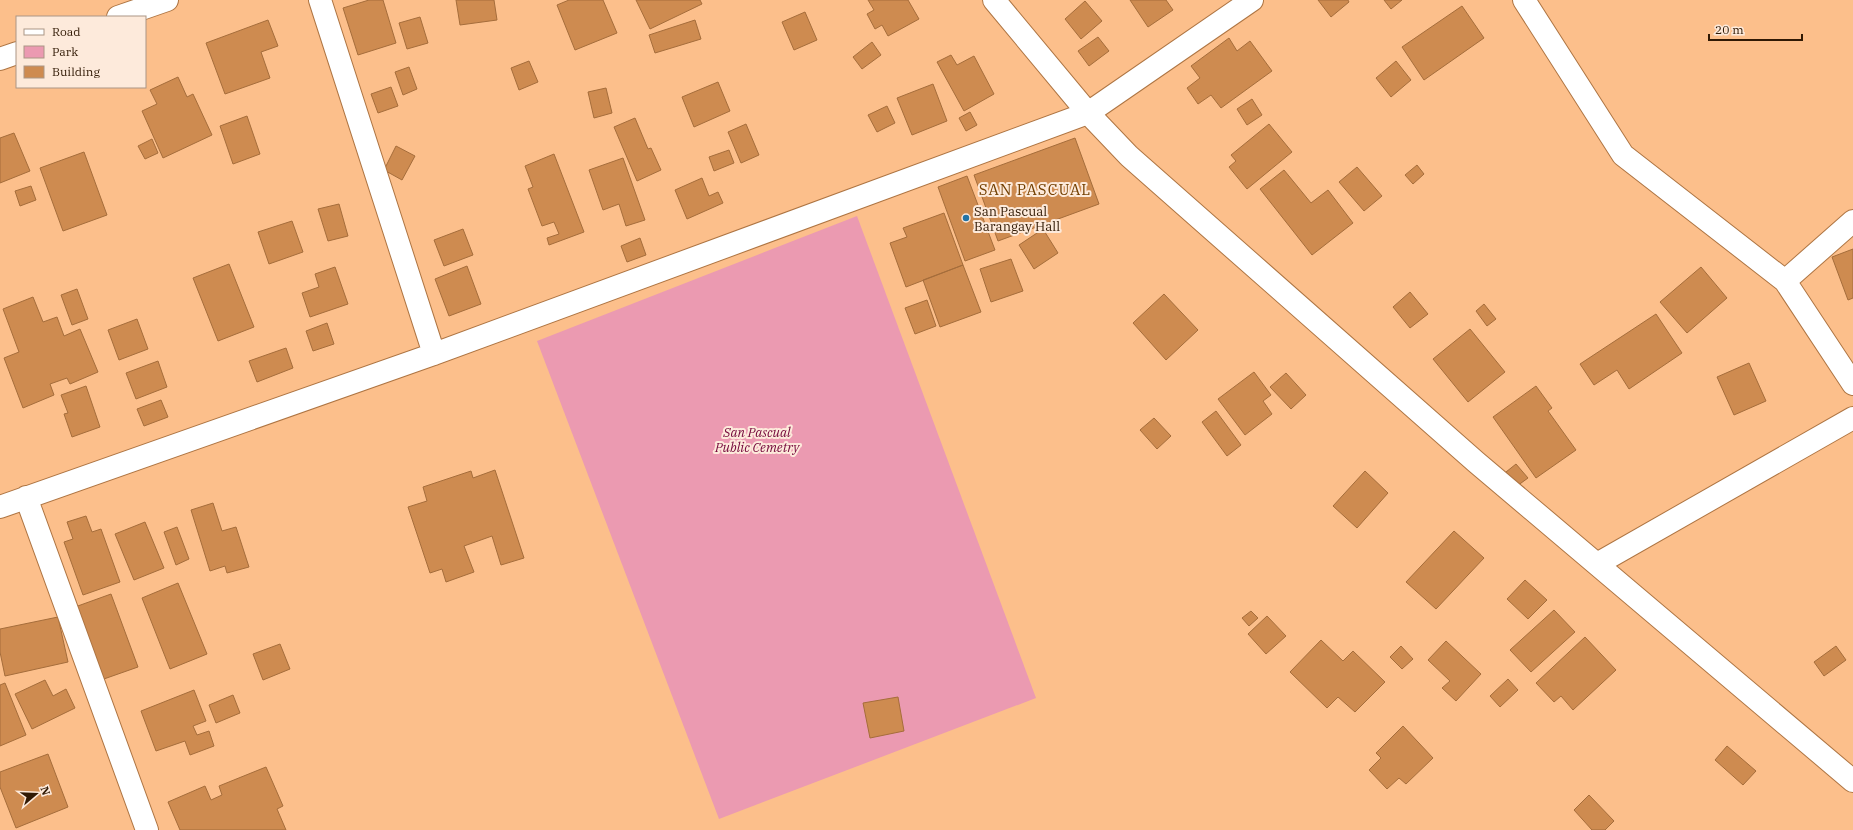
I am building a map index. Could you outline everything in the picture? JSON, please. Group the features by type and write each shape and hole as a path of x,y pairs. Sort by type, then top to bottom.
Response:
{"street":[{"path":"121,16 166,0"},
{"path":"320,0 434,354"},
{"path":"994,0 1088,113 1129,156 1476,462 1853,781"},
{"path":"0,507 434,354 1088,113 1252,0"},
{"path":"1524,0 1623,155 1785,281 1853,384"},
{"path":"0,59 16,53"},
{"path":"1785,281 1853,221"},
{"path":"1597,564 1853,418"},
{"path":"26,498 147,830"}],"green space":[{"name":"San Pascual Public Cemetry","path":"857,216 1036,698 719,819 537,341"}],"building":[{"path":"369,0 383,0 396,43 358,55 343,8"},
{"path":"456,0 494,0 497,20 460,25"},
{"path":"569,0 603,0 617,33 575,50 557,5"},
{"path":"636,0 700,0 702,4 650,29"},
{"path":"868,0 908,0 919,19 888,36 882,25 875,29 867,14 874,10"},
{"path":"1130,0 1166,0 1173,10 1148,27"},
{"path":"1318,0 1348,0 1349,2 1331,17"},
{"path":"1384,0 1402,0 1391,9"},
{"path":"1085,1 1102,21 1081,39 1065,19"},
{"path":"1462,6 1484,38 1424,80 1402,47"},
{"path":"805,12 817,40 794,50 782,22"},
{"path":"420,17 428,43 407,49 399,23"},
{"path":"268,20 278,46 261,52 270,78 225,94 206,43"},
{"path":"695,20 701,39 655,53 649,35"},
{"path":"1098,37 1109,51 1089,66 1078,51"},
{"path":"1229,38 1237,51 1250,41 1272,71 1221,108 1211,95 1198,104 1187,88 1200,78 1191,66"},
{"path":"872,42 881,55 862,69 853,57"},
{"path":"951,55 957,65 974,56 994,94 964,111 937,62"},
{"path":"529,61 538,82 519,90 511,68"},
{"path":"1396,61 1411,80 1391,97 1376,78"},
{"path":"409,67 417,89 403,95 395,72"},
{"path":"178,77 187,97 193,94 212,135 163,158 142,111 157,104 150,90"},
{"path":"718,82 730,111 694,127 682,97"},
{"path":"933,84 947,121 912,135 897,98"},
{"path":"391,87 398,106 378,113 371,94"},
{"path":"606,88 612,113 594,118 588,92"},
{"path":"1252,99 1262,115 1247,125 1237,109"},
{"path":"887,106 895,123 877,132 868,115"},
{"path":"970,112 977,125 966,131 959,118"},
{"path":"247,116 260,154 233,164 220,126"},
{"path":"635,118 648,149 651,148 661,170 637,181 614,127"},
{"path":"746,124 759,155 741,163 728,132"},
{"path":"1269,124 1292,152 1247,189 1229,167 1236,161 1231,155"},
{"path":"14,133 30,171 0,183 0,138"},
{"path":"1075,138 1099,204 998,241 974,175"},
{"path":"152,139 158,153 145,159 138,146"},
{"path":"396,146 415,156 402,180 384,170"},
{"path":"729,150 734,163 714,171 709,157"},
{"path":"84,152 107,215 63,231 40,168"},
{"path":"554,154 584,232 549,245 547,238 559,234 554,222 542,226 528,189 533,187 525,166"},
{"path":"623,158 645,220 626,226 619,204 603,210 589,170"},
{"path":"1417,165 1424,174 1413,184 1405,175"},
{"path":"1357,167 1382,196 1364,211 1339,182"},
{"path":"1284,170 1311,203 1328,190 1353,223 1312,255 1260,189"},
{"name":"San Pascual Barangay Hall","path":"967,176 995,250 965,261 938,187"},
{"path":"702,178 709,196 718,192 723,203 687,219 675,190"},
{"path":"31,186 36,200 20,206 15,191"},
{"path":"339,204 348,236 328,241 318,209"},
{"path":"944,213 963,265 906,287 890,243 907,237 903,228"},
{"path":"292,221 303,252 269,264 258,232"},
{"path":"463,229 473,255 444,266 434,240"},
{"path":"1043,229 1058,253 1034,269 1019,245"},
{"path":"640,238 646,255 627,262 621,246"},
{"path":"1853,249 1853,298 1848,300 1832,257"},
{"path":"1011,259 1023,291 991,302 980,269"},
{"path":"229,264 254,327 218,341 193,278"},
{"path":"963,265 981,312 940,327 923,280"},
{"path":"467,266 481,304 449,316 435,279"},
{"path":"335,267 348,304 310,317 302,293 319,287 315,274"},
{"path":"1701,267 1727,298 1687,333 1660,302"},
{"path":"77,289 88,319 72,325 61,295"},
{"path":"1410,292 1428,314 1410,328 1393,307"},
{"path":"1164,294 1198,330 1166,360 1133,323"},
{"path":"33,297 43,322 57,317 64,336 80,329 98,372 70,384 67,378 50,384 54,395 23,408 4,358 19,352 3,309"},
{"path":"927,300 936,326 915,334 905,308"},
{"path":"1484,304 1496,319 1487,326 1476,311"},
{"path":"1656,314 1682,353 1629,389 1617,370 1594,385 1580,364"},
{"path":"137,319 148,349 119,360 108,330"},
{"path":"327,323 334,344 313,351 306,331"},
{"path":"1470,329 1505,372 1468,402 1433,359"},
{"path":"286,348 293,368 257,382 249,361"},
{"path":"158,361 167,387 136,399 126,373"},
{"path":"1749,363 1766,401 1734,415 1717,377"},
{"path":"1254,372 1271,395 1263,401 1272,414 1245,435 1218,399"},
{"path":"1286,373 1306,395 1291,409 1270,387"},
{"path":"86,386 100,427 72,437 64,414 68,413 61,395"},
{"path":"1536,386 1552,408 1548,411 1576,450 1536,478 1493,417"},
{"path":"161,400 168,417 144,426 137,409"},
{"path":"1216,411 1241,445 1227,456 1202,422"},
{"path":"1154,418 1171,436 1157,449 1140,430"},
{"path":"1516,464 1528,478 1517,486 1506,472"},
{"path":"495,470 524,558 501,565 492,536 464,546 474,572 446,582 442,569 430,573 408,507 427,501 423,487 471,471 473,478"},
{"path":"1365,471 1388,493 1357,528 1333,506"},
{"path":"213,503 222,531 236,527 249,567 227,573 225,566 210,571 191,510"},
{"path":"86,516 92,532 101,529 120,582 83,595 64,542 73,539 67,522"},
{"path":"145,522 164,568 134,580 115,534"},
{"path":"177,527 189,559 176,565 164,532"},
{"path":"1454,531 1484,558 1436,609 1406,582"},
{"path":"1525,580 1547,600 1528,619 1507,599"},
{"path":"178,583 207,654 170,669 142,598"},
{"path":"111,594 138,667 101,680 75,607"},
{"path":"1554,610 1575,632 1531,672 1510,650"},
{"path":"1251,611 1258,618 1249,626 1242,618"},
{"path":"1267,616 1286,636 1266,654 1248,634"},
{"path":"58,617 68,662 5,676 0,652 0,629"},
{"path":"1585,637 1616,670 1573,710 1561,696 1554,702 1536,683"},
{"path":"1321,640 1343,661 1353,651 1385,682 1355,712 1338,697 1327,708 1290,672"},
{"path":"1446,641 1481,674 1456,701 1442,688 1450,681 1428,660"},
{"path":"280,644 290,669 263,680 253,654"},
{"path":"1401,646 1413,659 1402,669 1390,657"},
{"path":"1836,646 1846,660 1824,676 1814,662"},
{"path":"1508,679 1518,690 1500,707 1490,696"},
{"path":"45,680 53,696 66,689 75,708 32,729 15,694"},
{"path":"5,683 26,735 0,746 0,685"},
{"path":"194,690 206,721 193,726 197,735 209,731 214,746 190,755 185,741 156,751 141,711"},
{"path":"233,695 240,713 216,723 209,705"},
{"path":"898,697 904,731 870,738 863,703"},
{"path":"1403,726 1433,758 1406,784 1399,778 1387,789 1369,770 1381,758 1376,753"},
{"path":"1727,746 1756,771 1743,785 1715,760"},
{"path":"48,754 68,807 16,828 0,787 0,772"},
{"path":"266,767 283,806 277,809 286,830 180,830 168,802 205,786 211,800 222,795 219,786"},
{"path":"1589,795 1614,821 1605,830 1592,830 1574,810"}],"place":[{"name":"San Pascual Barangay Hall","path":"966,218"}],"district":[{"name":"SAN PASCUAL","path":"1035,190"}]}
